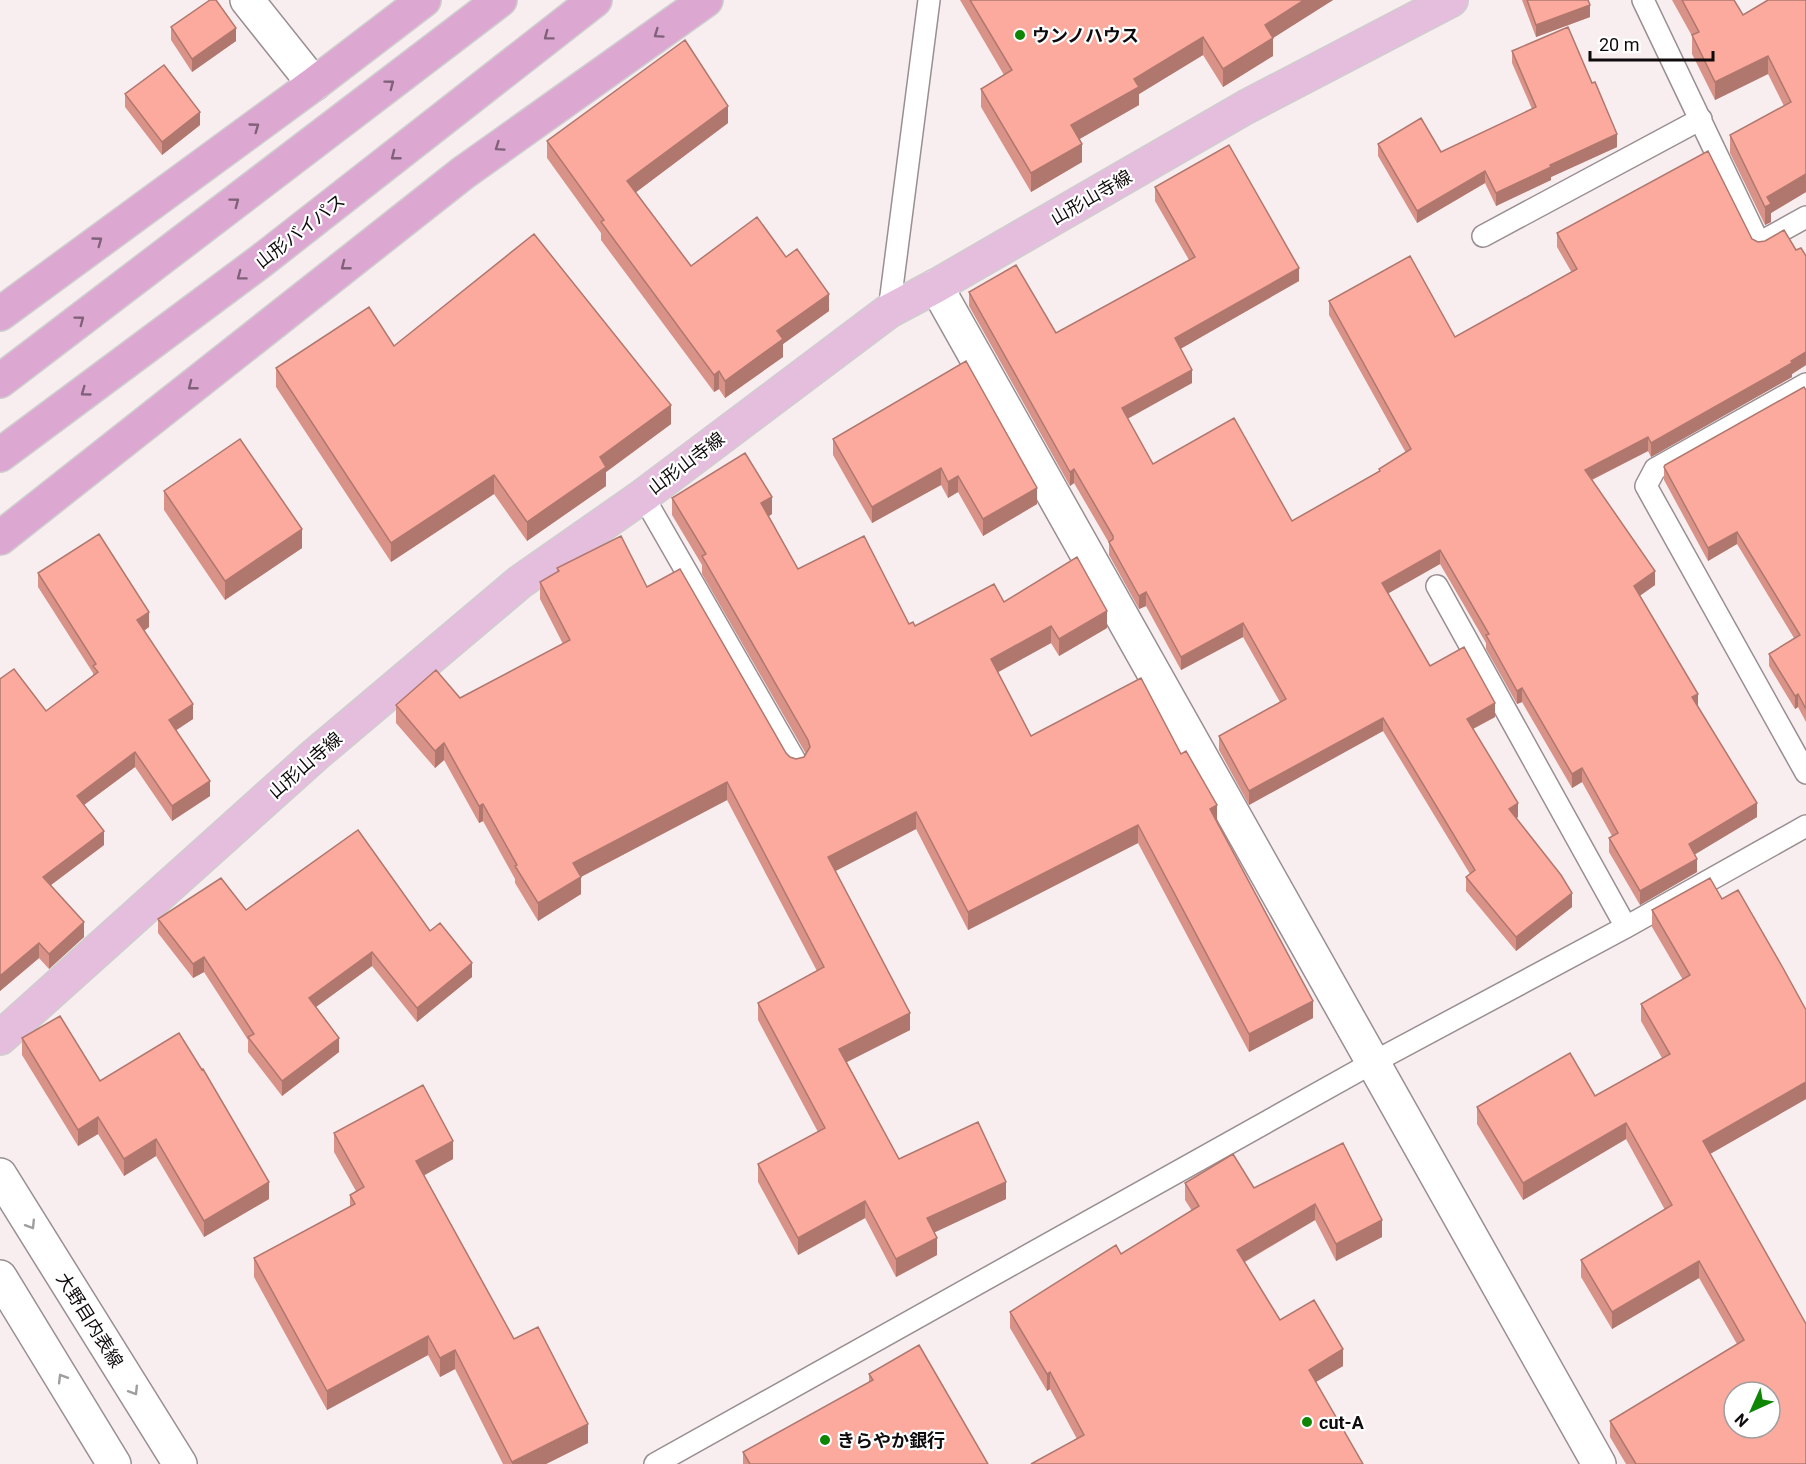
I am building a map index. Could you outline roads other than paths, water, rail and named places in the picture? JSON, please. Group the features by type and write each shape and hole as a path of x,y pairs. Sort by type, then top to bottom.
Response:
{"highway":[{"path":"0,314 314,84 424,0"},
{"path":"0,381 500,0"},
{"name":"山形バイパス","path":"0,455 261,261 595,0"},
{"path":"0,538 464,173 706,0"}],"main road":[{"name":"山形山寺線","path":"0,1038 315,755 511,590 643,496 889,311 1246,107 1451,0"}],"street":[{"path":"247,0 314,84"},
{"path":"936,286 1599,1464"},
{"name":"大野目内表線","path":"0,1175 180,1464"},
{"path":"0,1277 114,1464"}],"lane":[{"path":"889,311 929,0"},
{"path":"1643,0 1759,243 1806,217"},
{"path":"1483,236 1701,119"},
{"path":"1806,384 1655,469 1647,486 1806,773"},
{"path":"643,496 797,764"},
{"path":"1437,586 1626,927"},
{"path":"655,1464 1372,1063 1626,927 1806,826"}],"place":[{"name":"ウンノハウス","path":"1020,35"},
{"name":"cut-A","path":"1307,1422"},
{"name":"きらやか銀行","path":"825,1440"}]}
